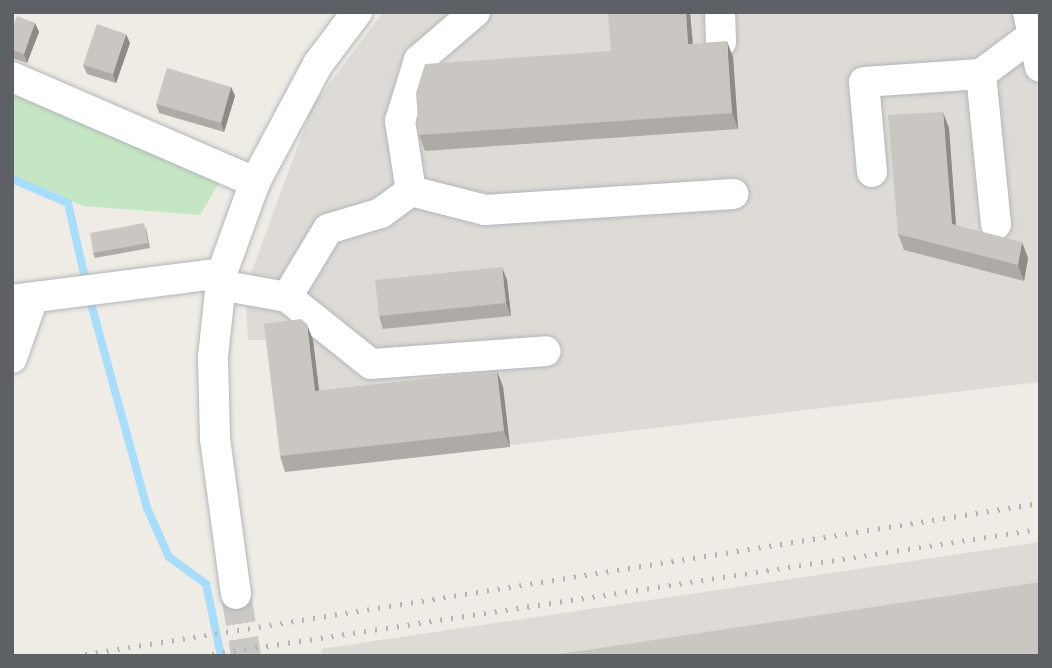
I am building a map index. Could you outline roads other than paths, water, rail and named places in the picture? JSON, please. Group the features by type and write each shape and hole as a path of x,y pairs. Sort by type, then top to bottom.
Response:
{"street":[{"path":"236,594 215,439 213,357 221,279 255,182 318,64 357,12"},
{"path":"411,191 400,121 419,60 475,12"},
{"path":"720,12 721,42"},
{"path":"1032,18 1040,67"},
{"path":"872,172 864,82 981,74 1032,18"},
{"path":"981,74 996,224"},
{"path":"12,77 255,182"},
{"path":"411,191 485,210 733,194"},
{"path":"287,296 328,229 381,213 411,191"},
{"path":"12,358 23,299 221,279 287,296 372,364 546,351"}],"waterway":[{"path":"12,179 68,203 86,283"},
{"path":"89,296 147,508 169,557 206,584 221,656"}],"tunnel":[{"path":"236,594 246,656"}],"railway":[{"path":"74,656 1040,503"},
{"path":"201,656 1040,529"}]}
